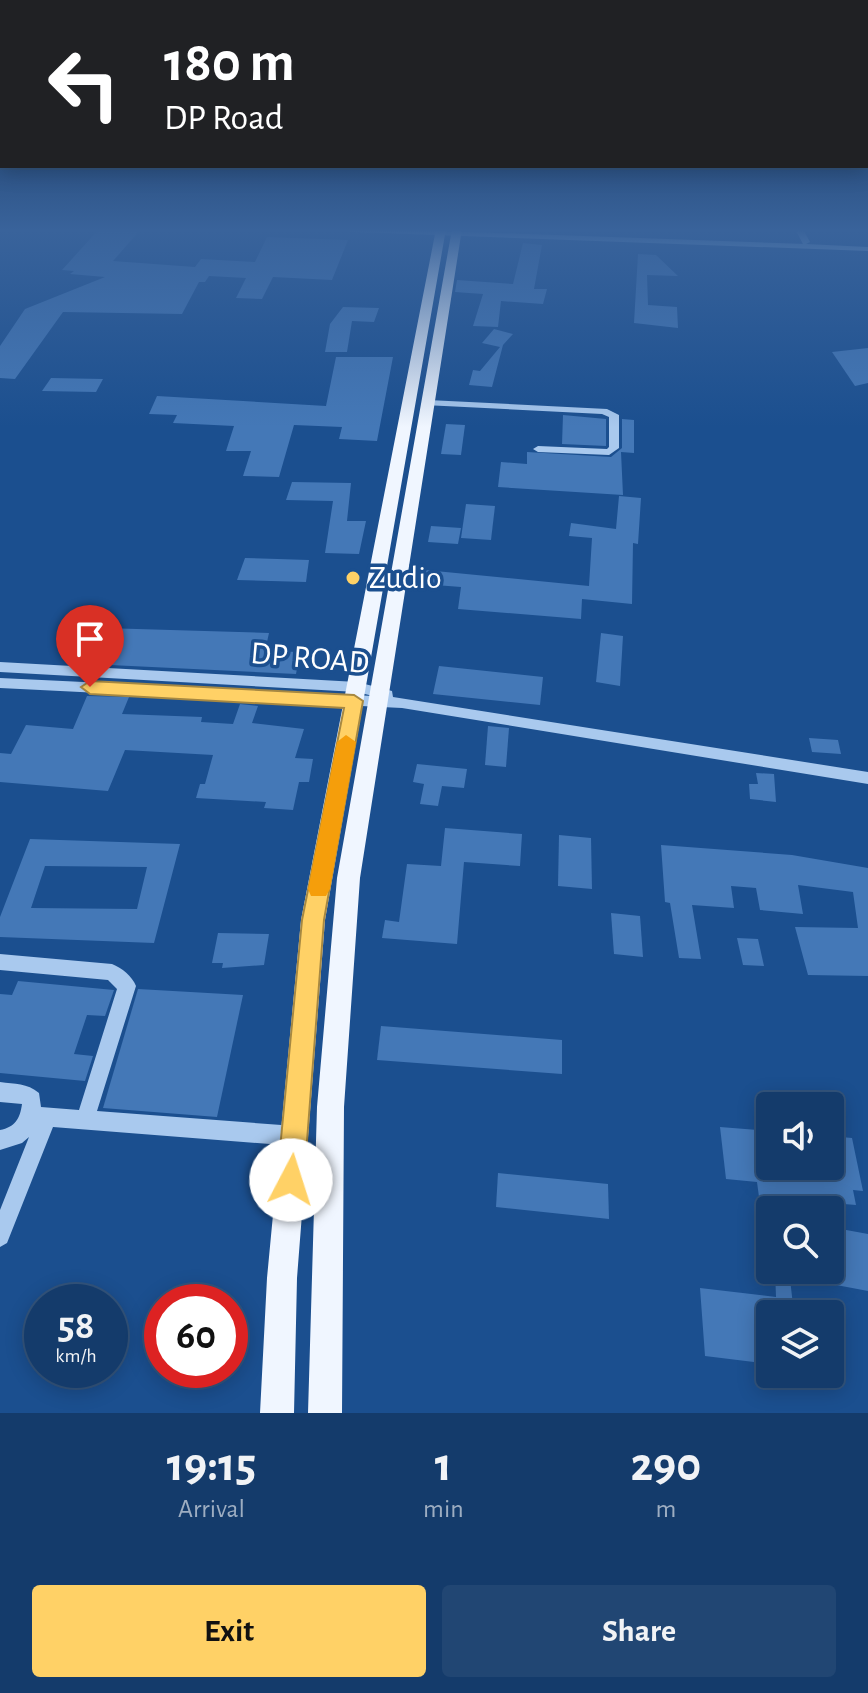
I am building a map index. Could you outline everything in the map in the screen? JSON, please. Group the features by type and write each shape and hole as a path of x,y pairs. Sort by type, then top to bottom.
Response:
{"main road":[{"path":"325,1413 332,1065 346,908 373,697 439,295"},
{"path":"277,1413 282,1278 316,907 373,697 428,403 441,295"},
{"path":"316,907 346,908"}],"street":[{"path":"428,403 603,411 614,415 614,448 609,452 538,449"},
{"name":"DP ROAD","path":"0,667 373,697"},
{"name":"DP ROAD","path":"0,683 373,697"},
{"path":"373,697 868,778"},
{"path":"0,962 112,972 127,986 85,1120"},
{"path":"0,1092 25,1094 32,1100 39,1116 0,1236"},
{"path":"0,1140 19,1135 39,1116 295,1136"}],"building":[{"path":"60,295 192,295 182,314 63,312 15,379 0,378 0,346 25,309"},
{"path":"238,295 264,295 262,299 236,298"},
{"path":"483,295 545,295 543,304 501,301 498,327 473,326"},
{"path":"636,295 648,295 648,305 677,307 678,328 634,323"},
{"path":"343,307 379,308 374,322 352,321 347,352 325,352 330,324"},
{"path":"494,329 513,334 503,345 492,387 469,385 473,370 480,371 500,347 482,343"},
{"path":"868,348 868,383 855,386 832,352"},
{"path":"336,357 393,357 377,441 339,439 342,427 294,425 279,477 243,476 251,451 226,451 234,426 173,423 177,415 149,414 157,396 326,406"},
{"path":"51,378 103,379 96,392 42,391"},
{"path":"563,415 606,419 606,446 562,444"},
{"path":"622,419 634,420 634,453 621,452 623,495 498,487 501,462 527,464 527,452 611,457 622,448"},
{"path":"446,424 465,425 461,455 441,454"},
{"path":"292,482 351,483 347,521 366,521 359,554 325,553 333,501 286,500"},
{"path":"619,496 641,498 638,544 633,543 632,604 582,599 581,619 458,609 461,587 422,584 425,570 589,586 592,538 569,536 571,523 616,529"},
{"path":"466,504 495,506 491,540 461,538"},
{"path":"431,526 461,528 458,544 428,542"},
{"path":"245,558 309,560 306,582 237,580"},
{"path":"103,628 269,633 265,651 300,652 296,674 89,664"},
{"path":"601,633 623,636 620,686 596,682"},
{"path":"439,666 543,677 540,705 433,694"},
{"path":"87,696 129,697 122,714 202,717 201,722 233,724 240,704 258,706 252,723 304,729 295,758 313,759 309,782 299,782 293,810 264,808 266,802 196,798 200,784 205,784 213,755 125,750 108,791 0,782 0,753 11,754 26,725 73,729"},
{"path":"488,726 509,728 506,767 485,765"},
{"path":"809,738 838,740 841,754 812,752"},
{"path":"417,764 467,769 464,788 442,786 438,806 420,804 424,784 413,782"},
{"path":"756,773 774,774 776,802 750,799 749,784 758,784"},
{"path":"445,828 522,834 520,866 464,862 457,944 382,938 385,920 399,922 407,864 441,866"},
{"path":"559,835 591,838 592,889 558,886"},
{"path":"30,839 180,844 154,943 0,937 0,917","holes":["45,866 147,867 137,909 31,908"]},
{"path":"661,845 792,855 868,868 868,976 808,975 795,927 858,928 853,892 798,885 803,914 760,910 756,888 731,886 734,908 692,905 701,959 679,958 670,903 665,902"},
{"path":"611,913 640,916 643,957 614,954"},
{"path":"218,933 269,934 264,965 222,968 223,963 212,963"},
{"path":"737,938 758,939 764,966 743,965"},
{"path":"18,981 114,990 105,1016 87,1015 74,1054 93,1056 85,1081 0,1073 0,994 12,995"},
{"path":"138,989 243,995 217,1117 103,1108"},
{"path":"381,1026 562,1040 562,1074 377,1060"},
{"path":"720,1127 756,1130 756,1180 844,1180 844,1137 852,1138 863,1191 853,1190 856,1205 844,1204 844,1196 759,1196 757,1182 726,1179"},
{"path":"498,1173 608,1184 609,1219 496,1207"},
{"path":"844,1230 868,1234 868,1291 831,1284 844,1284"},
{"path":"776,1284 791,1284 792,1300 756,1300 756,1362 705,1356 700,1288 776,1297"}],"slow traffic":[{"path":"319,889 346,742"}],"place":[{"name":"Zudio","path":"353,578"}],"route":[{"path":"90,687 354,701 313,920 291,1180"}]}
